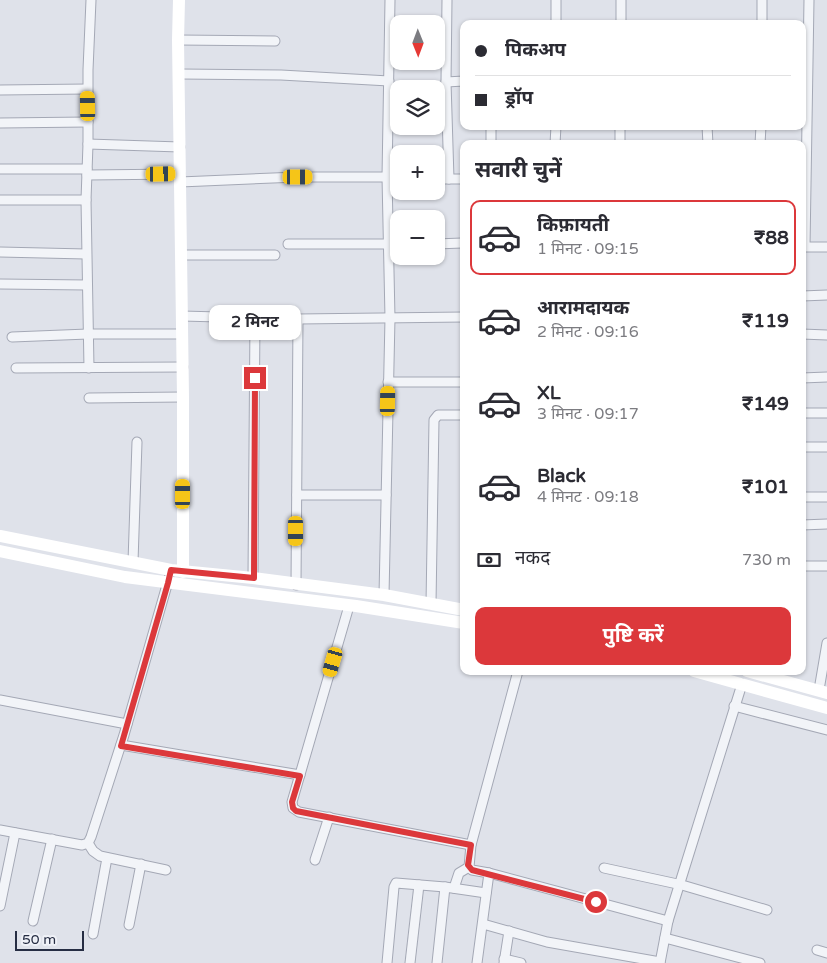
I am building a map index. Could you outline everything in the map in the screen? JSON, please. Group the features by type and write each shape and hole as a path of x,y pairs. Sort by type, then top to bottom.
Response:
{"street":[{"path":"89,368 86,200 91,0"},
{"path":"0,830 82,845 88,843 121,746 168,583 177,571 183,397 179,0"},
{"path":"384,595 390,318 388,177 390,0"},
{"path":"447,0 446,82 449,179"},
{"path":"556,0 556,20"},
{"path":"621,0 621,20"},
{"path":"762,0 762,20"},
{"path":"806,50 809,0"},
{"path":"178,40 276,41"},
{"path":"180,74 282,75 389,81"},
{"path":"446,82 460,81"},
{"path":"0,90 88,88"},
{"path":"0,123 88,122"},
{"path":"88,144 180,147"},
{"path":"0,169 180,178 388,177"},
{"path":"445,179 460,179"},
{"path":"0,200 86,200"},
{"path":"445,244 460,243"},
{"path":"288,244 388,244"},
{"path":"806,246 827,246"},
{"path":"0,252 86,254"},
{"path":"181,256 275,255"},
{"path":"0,284 87,285"},
{"path":"806,296 827,295"},
{"path":"182,316 298,319 460,317"},
{"path":"254,578 255,318"},
{"path":"296,585 298,319"},
{"path":"12,337 88,334 182,334"},
{"path":"806,334 827,335"},
{"path":"16,368 183,367"},
{"path":"806,378 827,376"},
{"path":"388,382 460,382"},
{"path":"89,398 183,397"},
{"path":"806,413 827,414"},
{"path":"430,604 434,420 438,415 460,415"},
{"path":"133,562 137,442"},
{"path":"806,447 827,447"},
{"path":"297,495 386,495"},
{"path":"806,497 827,497"},
{"path":"806,525 827,524"},
{"path":"0,536 177,571 254,578 384,595 460,609"},
{"path":"0,551 125,577 460,621"},
{"path":"806,566 827,566"},
{"path":"349,606 292,802 293,808 299,812 471,845"},
{"path":"761,675 823,692 827,643"},
{"path":"469,867 471,845 517,675"},
{"path":"709,675 827,708"},
{"path":"483,924 547,942 660,962 668,921 742,684"},
{"path":"0,700 127,724"},
{"path":"734,706 827,730"},
{"path":"121,746 300,776"},
{"path":"315,860 329,817"},
{"path":"0,906 15,832"},
{"path":"32,921 52,839"},
{"path":"88,843 92,852 107,858 166,870"},
{"path":"94,934 107,858"},
{"path":"129,925 141,864"},
{"path":"469,867 472,870 668,921"},
{"path":"437,963 450,888 458,873 469,867"},
{"path":"604,868 679,884 767,910"},
{"path":"477,963 489,873"},
{"path":"387,963 395,884 397,882 486,893"},
{"path":"410,963 419,885"},
{"path":"509,931 504,961 522,963"},
{"path":"665,938 760,963"},
{"path":"817,950 827,953"}],"route":[{"path":"255,378 254,578 171,570 121,746 300,776 292,802 293,808 296,811 471,845 468,865 472,870 596,902"}]}
